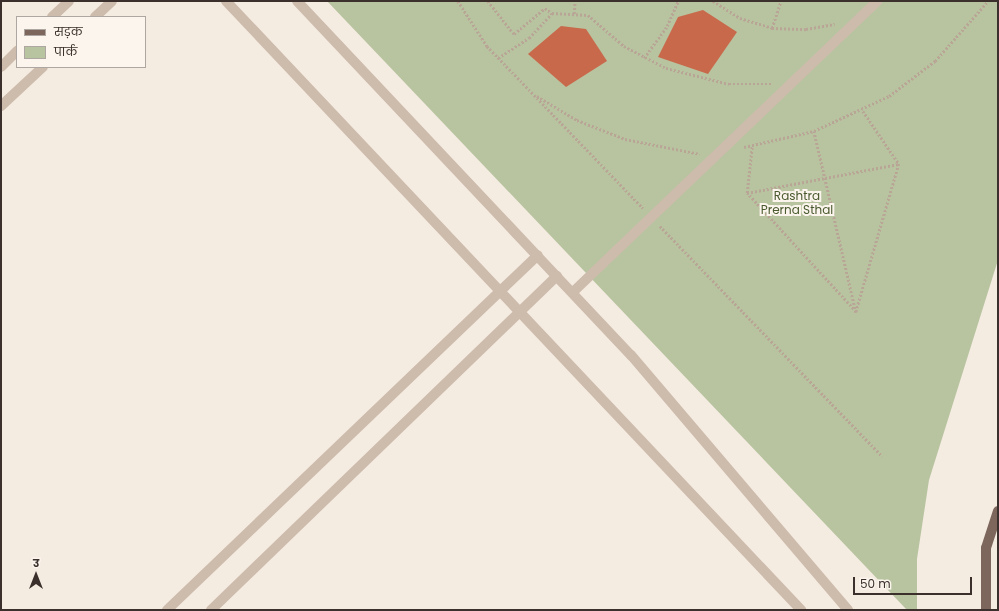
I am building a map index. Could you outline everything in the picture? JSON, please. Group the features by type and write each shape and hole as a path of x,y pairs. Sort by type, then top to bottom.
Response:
{"main road":[{"path":"986,610 986,548 998,512"}],"street":[{"path":"53,16 69,1"},
{"path":"96,16 112,1"},
{"path":"226,1 500,289 801,610"},
{"path":"297,1 631,355 848,610"},
{"path":"573,292 877,1"},
{"path":"1,67 16,52"},
{"path":"1,106 42,68"},
{"path":"167,610 500,289 538,255"},
{"path":"211,610 557,276"}],"path":[{"path":"458,1 498,58 650,214"},
{"path":"488,1 514,34 545,8 552,13 588,15 644,58 686,76 715,82 751,85 794,81"},
{"path":"574,14 575,1"},
{"path":"644,58 667,26 678,1"},
{"path":"713,1 740,18 772,28 806,29 838,23"},
{"path":"772,28 781,1"},
{"path":"533,94 577,120 625,139 670,150 720,152 752,146 814,132 864,111 935,61 988,1"},
{"path":"498,58 529,38 552,13"},
{"path":"856,312 899,164 864,111"},
{"path":"814,132 856,312"},
{"path":"752,146 747,193 856,312"},
{"path":"747,193 899,164"},
{"path":"655,220 882,456"}],"green space":[{"name":"Rashtra Prerna Sthal","path":"327,1 998,1 998,260 929,480 917,559 917,610 907,610"}],"building":[{"path":"703,10 737,32 708,74 658,57 678,17"},
{"path":"561,26 586,29 607,61 566,87 528,54"}]}
